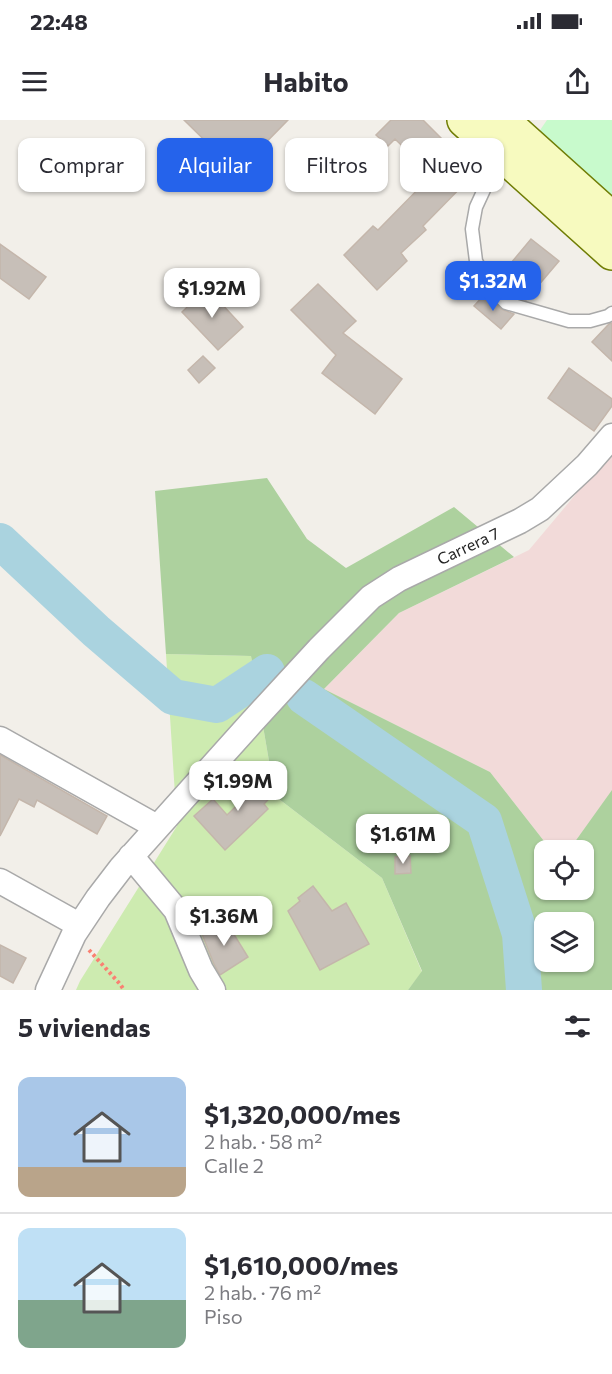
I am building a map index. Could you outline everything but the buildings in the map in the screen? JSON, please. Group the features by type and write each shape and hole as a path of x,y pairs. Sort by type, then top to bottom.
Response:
{"main road":[{"path":"464,120 512,132 612,219"},
{"path":"512,132 612,253"}],"street":[{"name":"Carrera 7","path":"48,990 77,930 98,898 131,856 320,649 371,597 399,579 520,521 540,509 587,465 612,436"},
{"path":"0,739 157,827"},
{"path":"131,856 176,910 201,970 213,990"},
{"path":"0,881 77,930"}],"lane":[{"path":"512,132 476,207 472,229 476,261 489,286 506,303 569,321 590,321 612,313"}],"path":[{"path":"77,930 124,990"}],"shaded area":[{"path":"612,451 612,791 576,840 543,840 490,772 324,689 399,613 529,550"}],"green space":[{"path":"547,120 612,120 612,206 534,139"},
{"path":"267,478 307,539 346,568 454,507 514,557 399,613 324,689 490,772 543,840 534,840 534,900 594,900 594,840 576,840 612,790 612,990 408,990 422,971 382,878 275,796 251,656 166,654 155,491"},
{"path":"166,654 251,656 275,796 382,878 422,972 408,990 76,990 177,826"}],"waterway":[{"path":"0,541 96,631 173,697 217,705 267,672"},
{"path":"304,697 484,821 520,934 524,990"}]}
